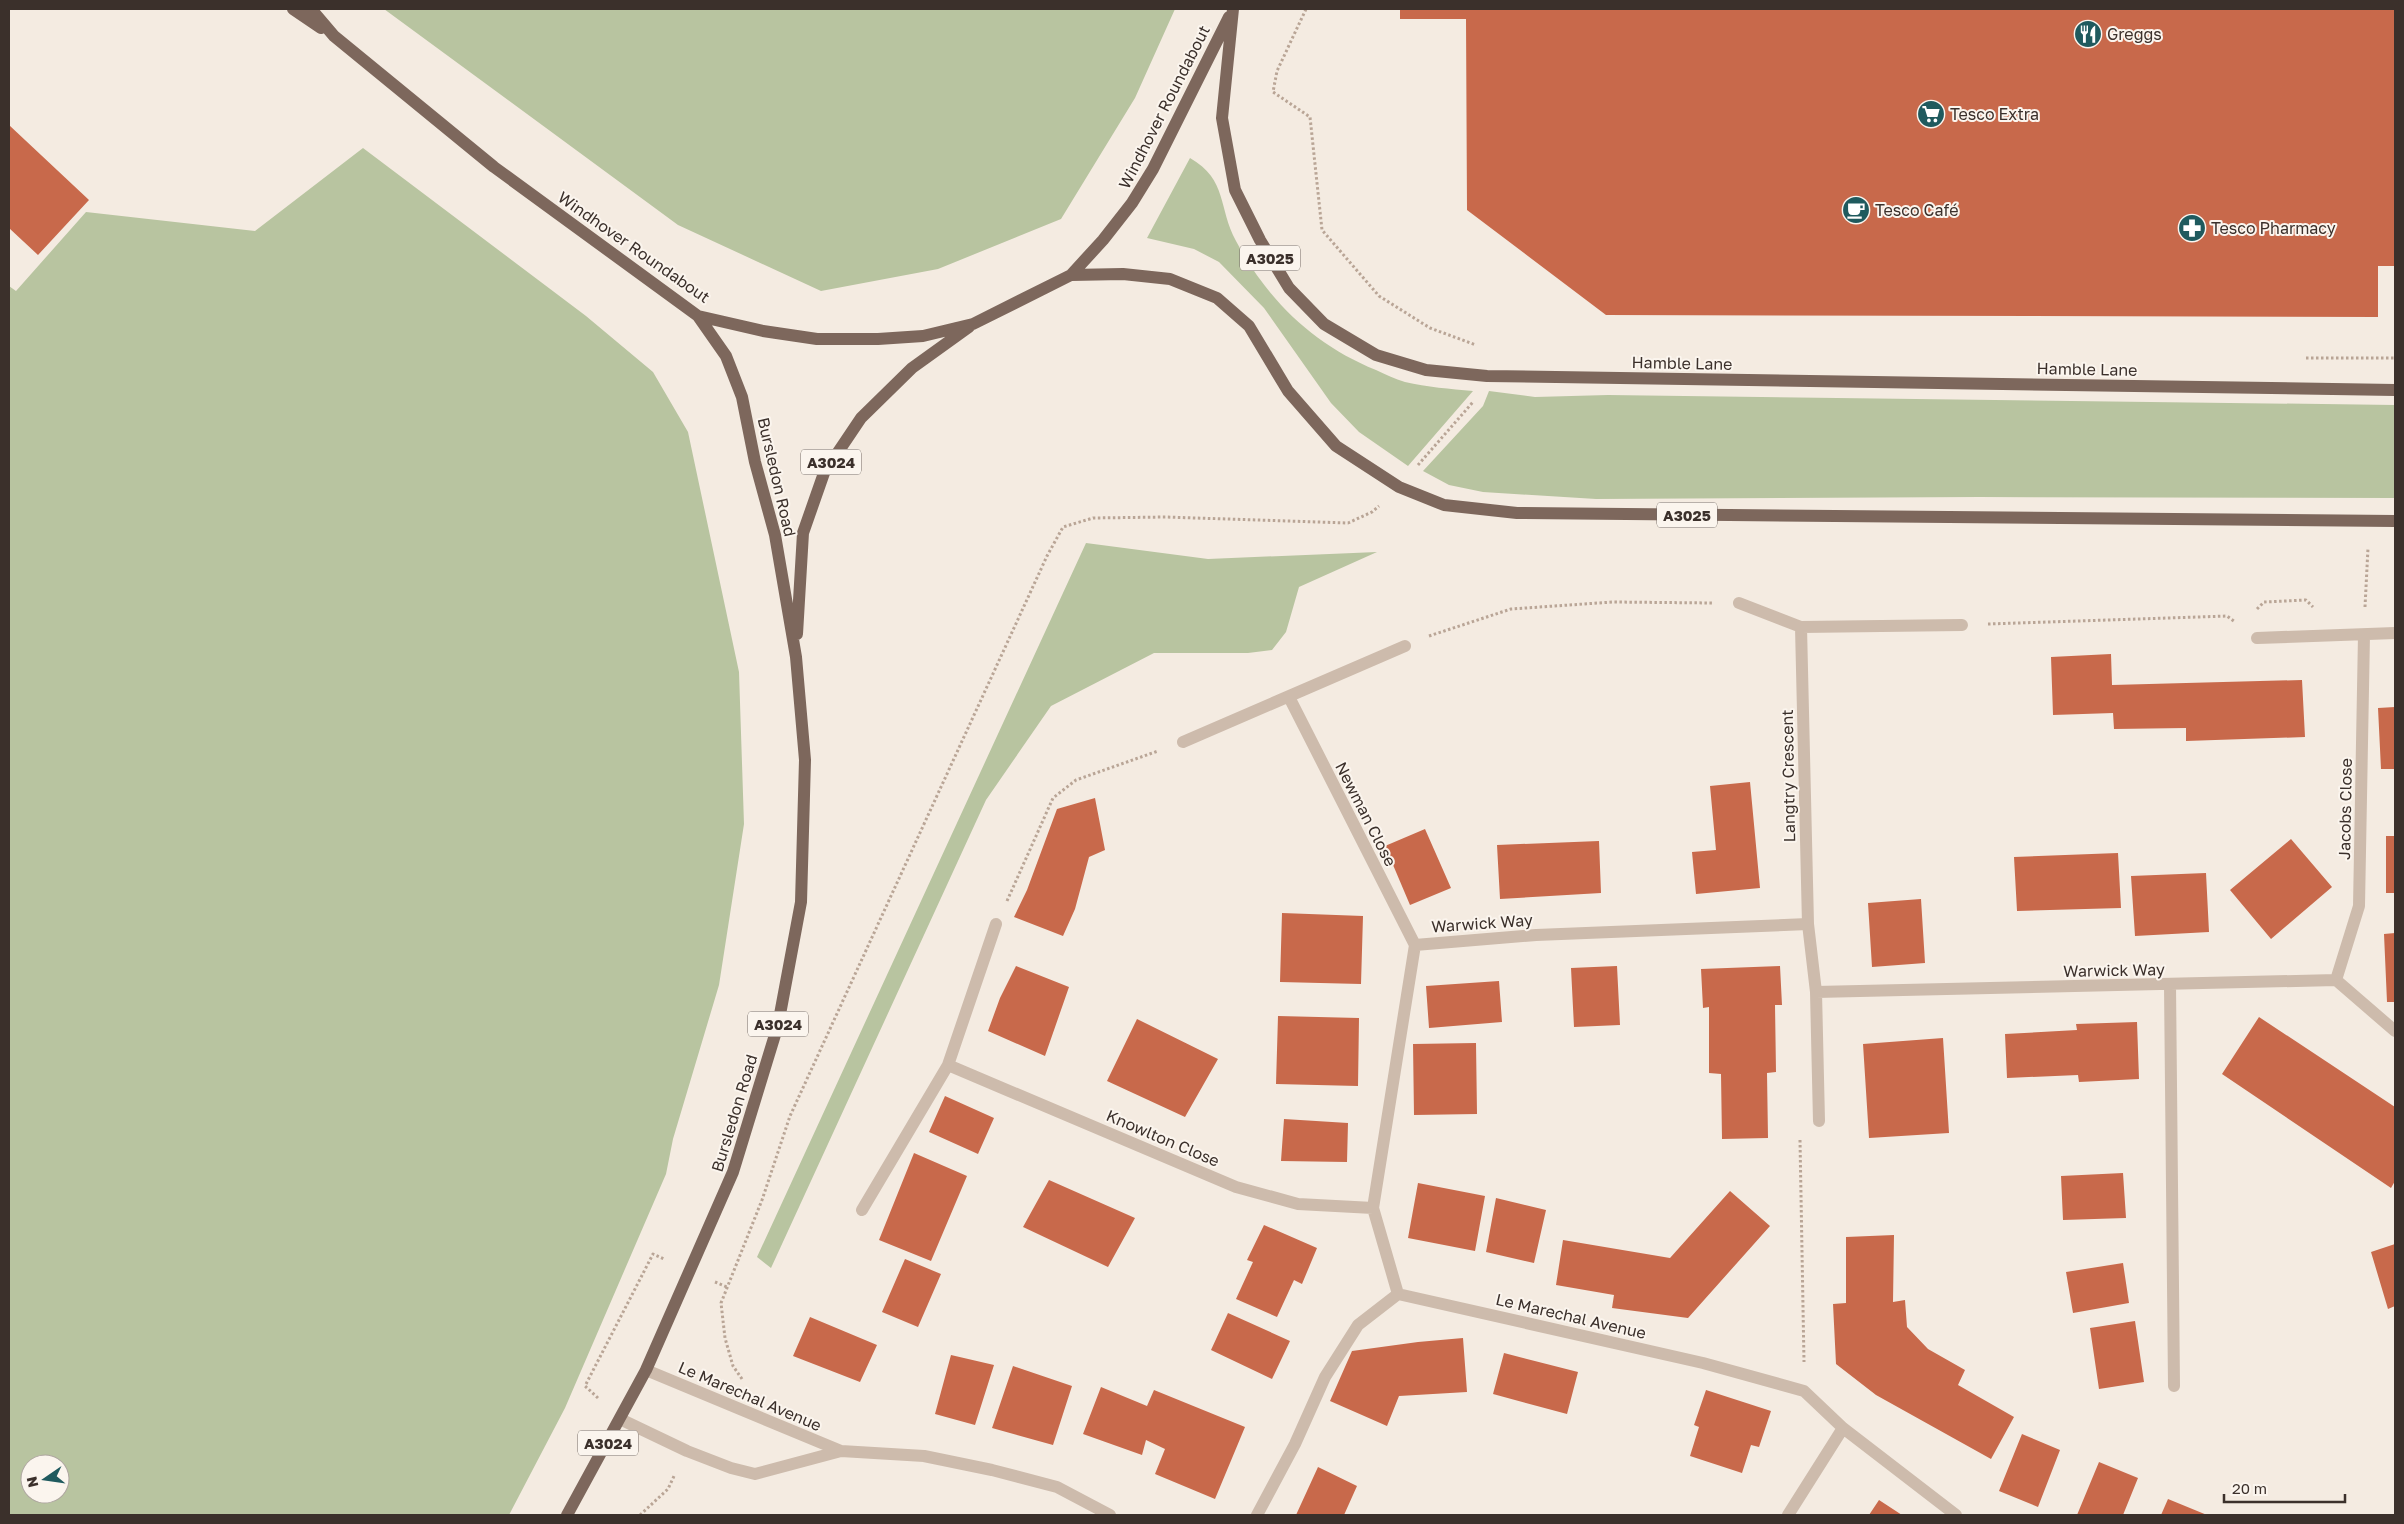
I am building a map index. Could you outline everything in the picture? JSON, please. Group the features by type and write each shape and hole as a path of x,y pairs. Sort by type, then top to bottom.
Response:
{"main road":[{"path":"293,9 334,36"},
{"name":"Windhover Roundabout","path":"310,9 334,36 494,167 698,316 763,331 817,339 878,339 923,336 973,324 1071,275 1103,240 1132,203 1153,169 1233,9"},
{"name":"Hamble Lane","path":"1233,9 1222,118 1235,190 1260,240 1289,288 1324,324 1376,355 1426,370 1487,376 2395,390"},
{"name":"A3025","path":"1071,275 1123,274 1170,279 1217,298 1249,326 1288,391 1336,446 1399,487 1444,505 1517,513 2395,521"},
{"name":"Bursledon Road","path":"568,1515 646,1370 733,1172 778,1025 801,902 805,760 796,657 775,535 755,462 742,397 726,356 698,316"},
{"name":"Bursledon Road","path":"796,657 804,532 824,474 861,418 912,368 973,324"}],"street":[{"path":"1739,603 1801,627 1962,625"},
{"name":"Langtry Crescent","path":"1801,627 1808,924"},
{"path":"2257,638 2395,634"},
{"name":"Jacobs Close","path":"2336,980 2360,906 2364,635"},
{"path":"1183,742 1405,646"},
{"name":"Newman Close","path":"1289,697 1415,945"},
{"path":"862,1210 948,1066 996,924"},
{"path":"1808,924 1816,992 1819,1121"},
{"name":"Warwick Way","path":"1398,1294 1373,1208 1415,945 1536,935 1808,924"},
{"path":"2336,980 2395,1031"},
{"name":"Warwick Way","path":"1816,992 2336,980"},
{"path":"2170,985 2174,1386"},
{"name":"Knowlton Close","path":"948,1066 1236,1187 1298,1204 1373,1208"},
{"path":"1257,1515 1296,1444 1330,1369 1358,1325 1398,1294"},
{"name":"Le Marechal Avenue","path":"1398,1294 1703,1363 1804,1391 1843,1428 1956,1515"},
{"name":"Le Marechal Avenue","path":"646,1370 842,1451"},
{"name":"Le Marechal Avenue","path":"620,1419 687,1451 731,1468 755,1474 842,1451 924,1456 992,1470 1056,1487 1110,1515"},
{"path":"1788,1515 1843,1428"}],"path":[{"path":"744,1382 733,1366 724,1338 721,1303 762,1200 790,1116 1047,556 1063,527 1094,518 1166,517 1348,522 1372,512 1399,487 1476,400 1487,376 1496,353 1430,328 1379,296 1322,230 1310,117 1273,92 1277,71 1306,9"},
{"path":"2364,635 2369,521"},
{"path":"1420,639 1511,609 1613,602 1739,603"},
{"path":"1962,625 2227,616 2257,638"},
{"path":"996,924 1053,798 1076,780 1183,742"},
{"path":"1804,1391 1800,1136 1819,1121"},
{"path":"620,1419 585,1386 653,1254"},
{"path":"640,1515 668,1489"}],"green space":[{"path":"384,9 1175,9 1135,98 1061,219 938,269 821,291 678,225"},
{"path":"363,148 586,316 653,372 688,432 739,672 744,824 719,985 673,1139 666,1174 565,1408 509,1515 9,1515 9,286 16,291 86,212 255,231"},
{"path":"1190,158 1211,176 1217,185 1230,229 1249,263 1278,302 1313,334 1353,360 1401,381 1430,387 1473,391 1408,466 1359,432 1331,403 1264,308 1219,262 1194,249 1147,238"},
{"path":"1489,391 1535,397 1608,395 2395,405 2395,498 1979,497 1596,499 1483,492 1449,485 1423,471 1483,406"},
{"path":"1086,543 1208,559 1377,552 1299,587 1286,632 1272,650 1248,653 1154,653 1051,706 986,800 771,1268 757,1257"}],"building":[{"name":"Tesco Extra","path":"1400,9 2395,9 2395,266 2378,266 2378,317 1606,315 1467,210 1466,19 1400,19"},
{"path":"9,125 89,200 38,255 9,228"},
{"path":"2111,654 2112,685 2302,680 2305,737 2186,741 2186,728 2114,729 2113,713 2053,715 2051,657"},
{"path":"2395,707 2395,769 2381,769 2378,708"},
{"path":"1750,782 1760,888 1696,894 1692,852 1716,850 1710,786"},
{"path":"1095,798 1105,850 1089,857 1075,909 1063,936 1014,917 1027,890 1057,809"},
{"path":"1425,829 1451,888 1410,905 1385,846"},
{"path":"2386,836 2395,836 2395,893 2386,893"},
{"path":"2291,839 2332,887 2271,939 2230,890"},
{"path":"1599,841 1601,893 1500,899 1497,845"},
{"path":"2118,853 2121,908 2017,911 2014,857"},
{"path":"2206,873 2209,932 2135,936 2131,876"},
{"path":"1921,899 1925,963 1872,967 1868,903"},
{"path":"1282,913 1363,916 1361,984 1280,982"},
{"path":"2395,933 2395,1002 2387,1002 2384,934"},
{"path":"1016,966 1069,987 1045,1056 988,1031 1000,998"},
{"path":"1617,966 1620,1025 1574,1027 1571,968"},
{"path":"1780,966 1782,1005 1775,1005 1776,1072 1767,1073 1768,1138 1722,1139 1721,1074 1709,1073 1709,1007 1703,1008 1701,969"},
{"path":"1499,981 1502,1022 1429,1028 1426,986"},
{"path":"1278,1016 1359,1018 1358,1086 1276,1084"},
{"path":"2259,1017 2395,1107 2395,1181 2391,1188 2222,1074"},
{"path":"1137,1019 1218,1059 1185,1117 1107,1081"},
{"path":"2137,1022 2139,1079 2079,1082 2078,1075 2007,1078 2005,1034 2077,1030 2076,1024"},
{"path":"1943,1038 1949,1133 1869,1138 1863,1044"},
{"path":"1476,1043 1477,1114 1414,1115 1413,1044"},
{"path":"945,1096 994,1118 978,1154 929,1132"},
{"path":"1284,1119 1348,1123 1347,1162 1281,1161"},
{"path":"914,1153 967,1176 931,1261 879,1240"},
{"path":"2123,1173 2126,1218 2063,1220 2061,1176"},
{"path":"1049,1180 1135,1218 1108,1267 1023,1227"},
{"path":"1418,1183 1485,1196 1475,1251 1408,1238"},
{"path":"1730,1191 1770,1226 1688,1318 1612,1308 1614,1295 1556,1285 1563,1240 1670,1258"},
{"path":"1496,1198 1546,1210 1534,1263 1486,1252"},
{"path":"1264,1225 1317,1248 1302,1284 1294,1280 1277,1317 1236,1299 1253,1262 1247,1260"},
{"path":"1894,1235 1893,1302 1905,1300 1907,1327 1928,1349 1965,1370 1958,1385 2014,1417 1991,1459 1876,1395 1836,1364 1833,1304 1846,1303 1846,1237"},
{"path":"2395,1244 2395,1306 2388,1309 2371,1252"},
{"path":"905,1259 941,1274 918,1327 882,1312"},
{"path":"2123,1263 2129,1303 2073,1313 2066,1272"},
{"path":"1228,1313 1290,1341 1272,1379 1211,1350"},
{"path":"810,1317 877,1345 860,1382 793,1356"},
{"path":"2135,1321 2144,1382 2099,1389 2090,1328"},
{"path":"1463,1338 1467,1392 1399,1396 1387,1426 1330,1401 1352,1351"},
{"path":"1504,1353 1578,1372 1567,1414 1493,1394"},
{"path":"951,1355 994,1365 975,1425 935,1414"},
{"path":"1013,1366 1072,1386 1053,1445 992,1428"},
{"path":"1101,1387 1147,1406 1154,1390 1245,1427 1215,1499 1155,1474 1165,1449 1146,1440 1142,1455 1083,1434"},
{"path":"1706,1390 1771,1411 1759,1447 1751,1445 1742,1473 1690,1456 1699,1427 1694,1425"},
{"path":"2022,1434 2060,1450 2038,1507 1999,1491"},
{"path":"2099,1462 2138,1478 2123,1515 2077,1515"},
{"path":"1318,1467 1357,1486 1344,1515 1296,1515"},
{"path":"2168,1499 2207,1515 2161,1515"},
{"path":"1879,1500 1902,1515 1869,1515"}],"place":[{"name":"Greggs","path":"2088,34"},
{"name":"Tesco Extra","path":"1931,114"},
{"name":"Tesco Café","path":"1856,210"},
{"name":"Tesco Pharmacy","path":"2192,228"}]}
